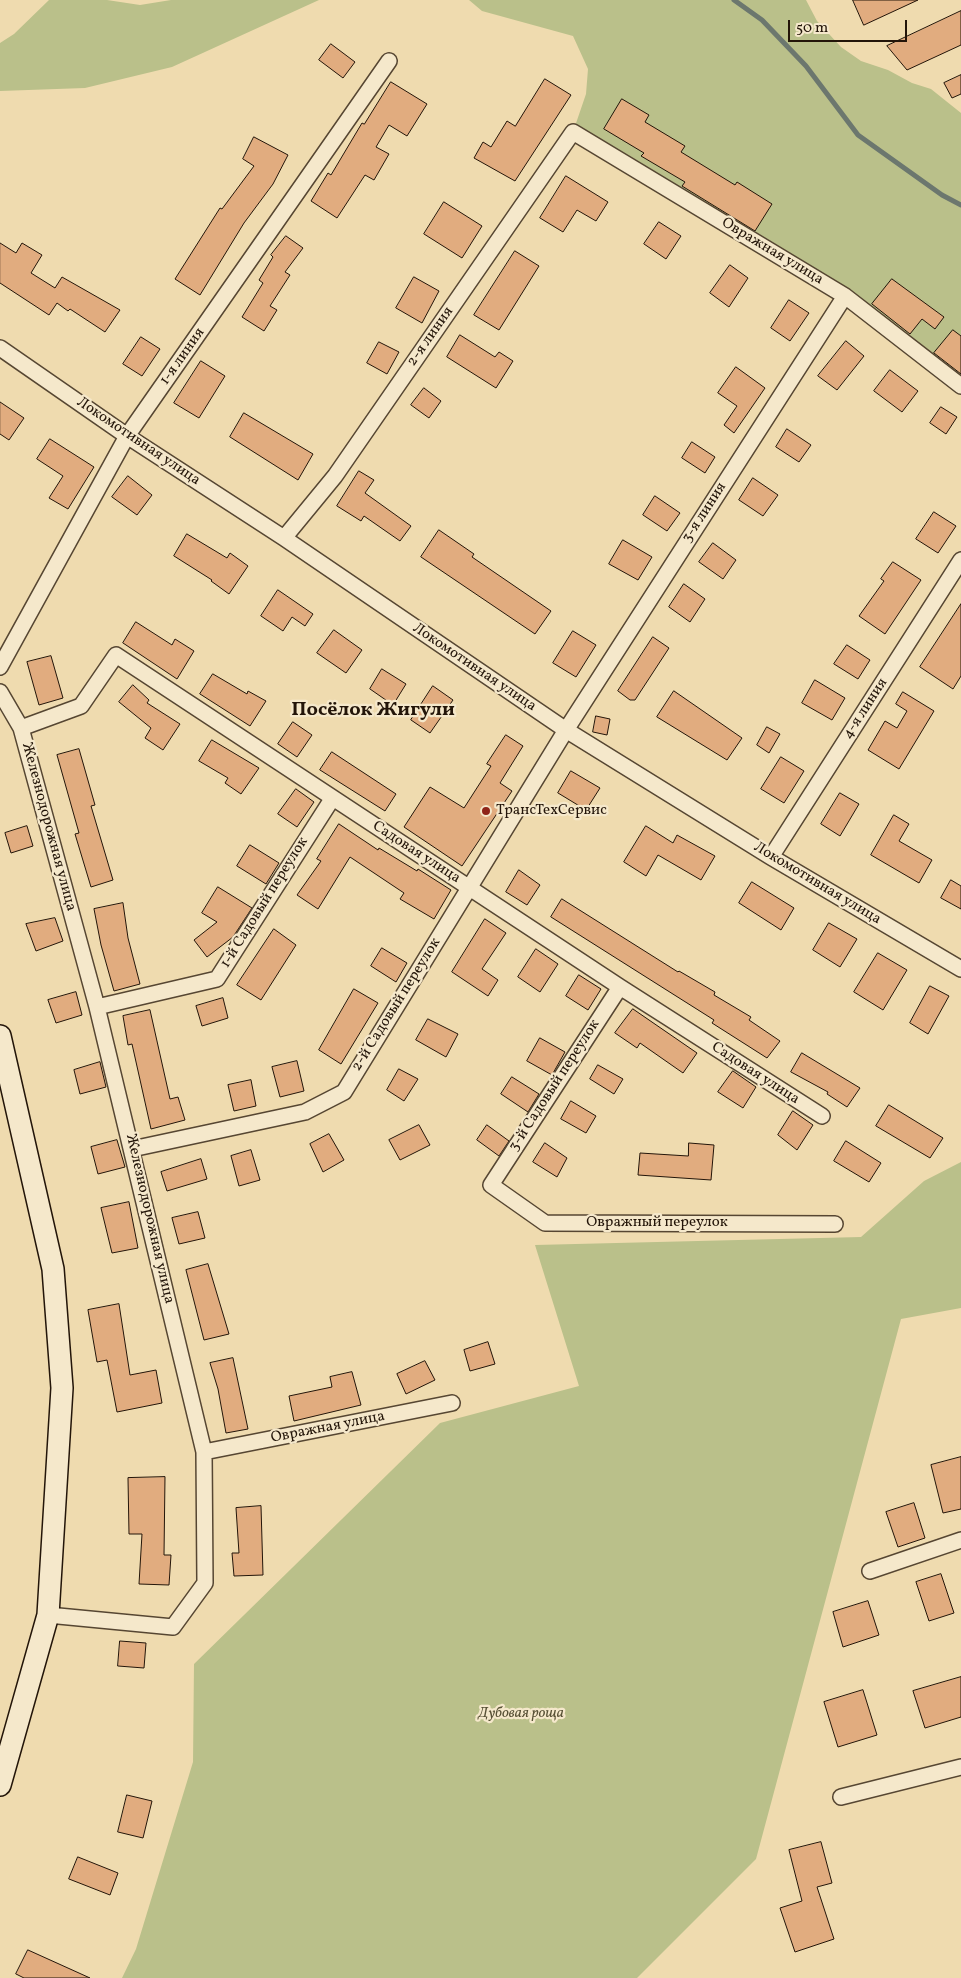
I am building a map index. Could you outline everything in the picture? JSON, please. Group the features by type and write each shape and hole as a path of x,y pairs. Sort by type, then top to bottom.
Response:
{"street":[{"name":"1-я линия","path":"0,667 127,436 389,61"},
{"name":"Овражная улица","path":"573,132 845,296 961,386"},
{"name":"2-я линия","path":"284,538 335,476 573,132"},
{"name":"3-я линия","path":"566,730 845,296"},
{"name":"Локомотивная улица","path":"0,348 127,436 284,538 566,730 771,857 961,969"},
{"name":"4-я линия","path":"771,857 961,560"},
{"name":"Садовая улица","path":"21,728 81,706 116,655 332,799 822,1116"},
{"name":"Железнодорожная улица","path":"0,692 21,728 96,1006 204,1452 205,1583 173,1627 48,1615"},
{"name":"2-й Садовый переулок","path":"132,1149 305,1112 344,1092 566,730"},
{"name":"1-й Садовый переулок","path":"96,1006 217,979 332,799"},
{"name":"3-й Садовый переулок","path":"491,1185 620,987"},
{"path":"0,1036 53,1269 62,1388 48,1615 0,1785"},
{"name":"Овражный переулок","path":"491,1185 545,1223 835,1224"},
{"name":"Овражная улица","path":"204,1452 452,1403"},
{"path":"870,1571 961,1540"},
{"path":"841,1797 961,1767"}],"green space":[{"path":"49,0 107,0 140,5 171,0 319,0 172,67 85,88 0,91 0,43 14,34"},
{"path":"469,0 806,0 817,21 841,47 861,61 888,70 912,83 931,89 961,113 961,386 845,296 573,132 586,94 588,69 573,36 482,11"},
{"name":"Дубовая роща","path":"961,1162 961,1308 901,1319 756,1859 637,1978 122,1978 136,1949 193,1762 194,1664 440,1423 579,1386 535,1245 861,1237 924,1181"}],"building":[{"path":"853,0 918,0 864,25"},
{"path":"961,11 961,45 907,70 887,46"},
{"path":"331,44 355,62 343,78 319,60"},
{"path":"961,75 961,94 952,98 944,83"},
{"path":"545,79 571,95 515,181 474,158 483,142 491,147 507,121 515,126"},
{"path":"391,82 427,104 407,136 389,125 376,147 389,154 374,180 365,175 337,218 311,201 328,173 331,175 362,123 364,124"},
{"path":"622,99 649,115 645,122 685,146 681,152 735,185 737,182 772,204 755,231 682,186 685,182 641,156 644,153 604,129"},
{"path":"254,137 288,155 273,184 244,223 200,295 175,279 220,208 222,209 254,166 243,159"},
{"path":"566,176 608,202 596,221 577,210 563,232 540,218"},
{"path":"444,202 482,226 462,258 424,234"},
{"path":"659,222 681,236 666,259 644,244"},
{"path":"286,236 303,248 285,272 290,275 270,306 277,310 264,331 242,317 263,283 259,280 273,257 271,255"},
{"path":"0,243 16,253 22,243 42,255 31,273 55,288 62,277 120,310 105,332 70,309 68,311 57,303 49,315 0,283"},
{"path":"515,251 539,266 499,330 474,315"},
{"path":"730,265 748,278 729,307 710,293"},
{"path":"414,277 439,291 422,323 396,308"},
{"path":"892,279 944,317 935,329 922,319 910,334 872,304"},
{"path":"789,300 809,313 790,341 771,328"},
{"path":"953,330 961,336 961,374 934,353"},
{"path":"460,335 495,357 499,352 513,361 496,388 447,357"},
{"path":"141,337 160,349 142,376 123,364"},
{"path":"846,341 864,356 837,390 818,376"},
{"path":"379,342 399,352 387,374 367,363"},
{"path":"201,361 225,376 199,418 174,403"},
{"path":"736,367 765,388 734,433 724,425 737,406 718,393"},
{"path":"890,370 918,391 902,412 874,391"},
{"path":"424,388 441,401 429,418 411,405"},
{"path":"0,402 24,418 9,440 0,434"},
{"path":"941,407 957,417 946,434 930,423"},
{"path":"244,413 313,454 298,480 230,437"},
{"path":"787,429 811,445 799,462 776,447"},
{"path":"50,439 94,467 68,509 49,498 63,476 37,459"},
{"path":"692,442 715,457 705,473 682,458"},
{"path":"359,471 374,480 365,493 411,526 400,541 364,516 361,521 337,506"},
{"path":"128,476 152,495 137,515 112,497"},
{"path":"753,478 778,495 763,516 739,500"},
{"path":"655,496 680,513 667,531 643,515"},
{"path":"934,512 956,526 938,553 916,539"},
{"path":"439,530 474,554 472,557 551,611 535,634 421,557"},
{"path":"187,534 227,558 230,553 248,566 229,594 212,580 174,556"},
{"path":"623,540 652,557 638,580 609,564"},
{"path":"713,543 736,560 723,579 699,562"},
{"path":"893,562 921,580 885,634 859,616 884,581 881,579"},
{"path":"684,584 705,599 690,622 669,607"},
{"path":"278,590 313,614 305,626 292,617 283,631 261,616"},
{"path":"961,604 961,676 953,689 920,667"},
{"path":"136,622 172,645 175,639 194,651 177,679 123,643"},
{"path":"334,630 362,650 346,673 317,653"},
{"path":"573,631 596,645 576,677 553,663"},
{"path":"653,637 669,648 635,700 630,700 618,691"},
{"path":"847,645 870,660 858,679 834,664"},
{"path":"51,656 63,698 39,705 27,662"},
{"path":"382,669 406,684 393,705 370,689"},
{"path":"213,674 247,694 248,691 266,701 250,726 200,694"},
{"path":"815,680 845,698 832,720 802,703"},
{"path":"133,685 149,700 147,703 180,724 163,750 145,738 151,728 119,702"},
{"path":"433,686 453,700 430,733 411,720"},
{"path":"674,691 742,738 727,760 657,717"},
{"path":"903,692 934,711 899,769 868,750 885,721 897,728 907,711 896,704"},
{"path":"596,716 610,719 607,735 593,732"},
{"path":"293,722 312,735 297,757 278,744"},
{"path":"767,727 780,734 769,753 757,745"},
{"path":"506,735 523,746 500,783 512,791 462,866 404,827 430,787 464,808 491,766 487,764"},
{"path":"212,740 259,768 241,794 225,783 228,778 199,761"},
{"path":"79,749 95,805 91,806 113,880 91,887 75,834 79,833 57,755"},
{"path":"332,752 396,794 385,811 320,770"},
{"path":"781,757 804,771 784,803 761,789"},
{"path":"571,771 600,788 586,810 558,793"},
{"path":"296,789 314,802 297,827 278,814"},
{"path":"840,793 859,804 840,836 821,824"},
{"path":"894,815 909,824 899,841 932,860 919,883 871,855"},
{"path":"339,824 378,850 379,848 417,871 418,869 451,890 434,919 400,899 404,893 350,857 318,909 297,895 321,861 317,859"},
{"path":"27,826 33,846 11,853 5,833"},
{"path":"646,826 673,843 677,835 715,856 701,880 658,855 646,876 624,862"},
{"path":"250,845 279,863 266,884 237,866"},
{"path":"519,870 540,885 527,905 506,892"},
{"path":"951,880 961,886 961,909 941,898"},
{"path":"752,882 794,908 781,930 739,903"},
{"path":"218,887 252,908 233,937 207,957 194,940 217,922 202,913"},
{"path":"562,899 678,972 715,992 714,995 751,1017 749,1020 780,1041 767,1058 712,1023 714,1020 551,917"},
{"path":"123,903 128,938 140,984 114,991 101,945 94,909"},
{"path":"55,918 63,941 36,951 26,924"},
{"path":"485,919 506,933 482,969 498,980 488,996 452,972"},
{"path":"829,923 857,939 840,967 813,950"},
{"path":"274,929 296,945 261,1000 237,985"},
{"path":"382,948 407,963 396,982 371,966"},
{"path":"536,949 558,964 540,992 518,977"},
{"path":"878,953 907,970 883,1010 854,992"},
{"path":"579,975 601,989 588,1010 566,996"},
{"path":"930,986 949,996 928,1034 910,1023"},
{"path":"354,989 378,1003 341,1064 319,1050"},
{"path":"76,992 82,1015 56,1023 48,1000"},
{"path":"223,998 228,1018 202,1026 196,1006"},
{"path":"633,1009 697,1053 683,1073 640,1043 637,1048 615,1033"},
{"path":"150,1010 170,1099 178,1097 185,1120 151,1129 132,1044 128,1045 123,1016"},
{"path":"428,1019 458,1034 446,1057 416,1040"},
{"path":"540,1038 565,1052 552,1075 527,1061"},
{"path":"802,1053 860,1088 847,1107 827,1094 828,1092 791,1072"},
{"path":"297,1061 304,1091 280,1097 272,1067"},
{"path":"100,1062 106,1087 80,1094 74,1070"},
{"path":"598,1065 623,1079 614,1094 590,1079"},
{"path":"399,1069 418,1079 404,1101 387,1090"},
{"path":"733,1071 756,1087 743,1108 718,1092"},
{"path":"512,1077 539,1094 528,1112 501,1094"},
{"path":"251,1080 256,1106 234,1111 228,1085"},
{"path":"571,1101 596,1116 586,1133 561,1119"},
{"path":"889,1105 943,1138 930,1158 876,1126"},
{"path":"793,1111 813,1125 797,1150 778,1135"},
{"path":"419,1125 430,1145 400,1160 389,1140"},
{"path":"487,1125 509,1141 499,1156 477,1140"},
{"path":"329,1134 344,1160 323,1172 310,1144"},
{"path":"117,1140 125,1167 98,1174 91,1147"},
{"path":"846,1141 881,1163 869,1182 834,1161"},
{"path":"545,1143 567,1158 557,1177 533,1162"},
{"path":"689,1143 714,1145 711,1180 638,1175 640,1153 688,1156"},
{"path":"251,1150 260,1180 239,1186 231,1156"},
{"path":"201,1159 207,1179 167,1191 161,1172"},
{"path":"129,1202 138,1248 112,1253 101,1208"},
{"path":"198,1212 205,1238 179,1244 172,1218"},
{"path":"208,1264 229,1334 204,1340 186,1270"},
{"path":"119,1304 130,1375 156,1370 162,1403 117,1412 107,1360 97,1362 88,1310"},
{"path":"488,1342 495,1364 470,1371 464,1350"},
{"path":"233,1358 248,1429 226,1433 218,1389 210,1363"},
{"path":"425,1361 435,1380 406,1394 397,1374"},
{"path":"352,1372 361,1405 294,1421 289,1396 332,1387 330,1377"},
{"path":"961,1457 961,1509 943,1513 931,1465"},
{"path":"165,1477 164,1555 171,1555 169,1585 139,1584 142,1534 129,1534 128,1478"},
{"path":"914,1503 925,1538 898,1547 886,1512"},
{"path":"261,1506 263,1575 234,1576 232,1553 239,1553 236,1508"},
{"path":"941,1574 954,1613 929,1621 916,1582"},
{"path":"868,1601 879,1635 843,1647 833,1612"},
{"path":"120,1641 146,1643 144,1668 118,1666"},
{"path":"961,1677 961,1717 925,1728 913,1691"},
{"path":"863,1690 877,1735 838,1747 824,1702"},
{"path":"127,1795 152,1801 143,1838 118,1832"},
{"path":"821,1842 832,1883 817,1887 834,1939 795,1952 780,1908 802,1901 789,1850"},
{"path":"78,1857 118,1873 110,1895 69,1879"},
{"path":"28,1950 90,1978 24,1978 16,1974"}],"waterway":[{"path":"734,0 762,20 806,66 858,135 942,195 961,205"}],"place":[{"name":"ТрансТехСервис","path":"486,811"}],"district":[{"name":"Посёлок Жигули","path":"373,711"}]}
